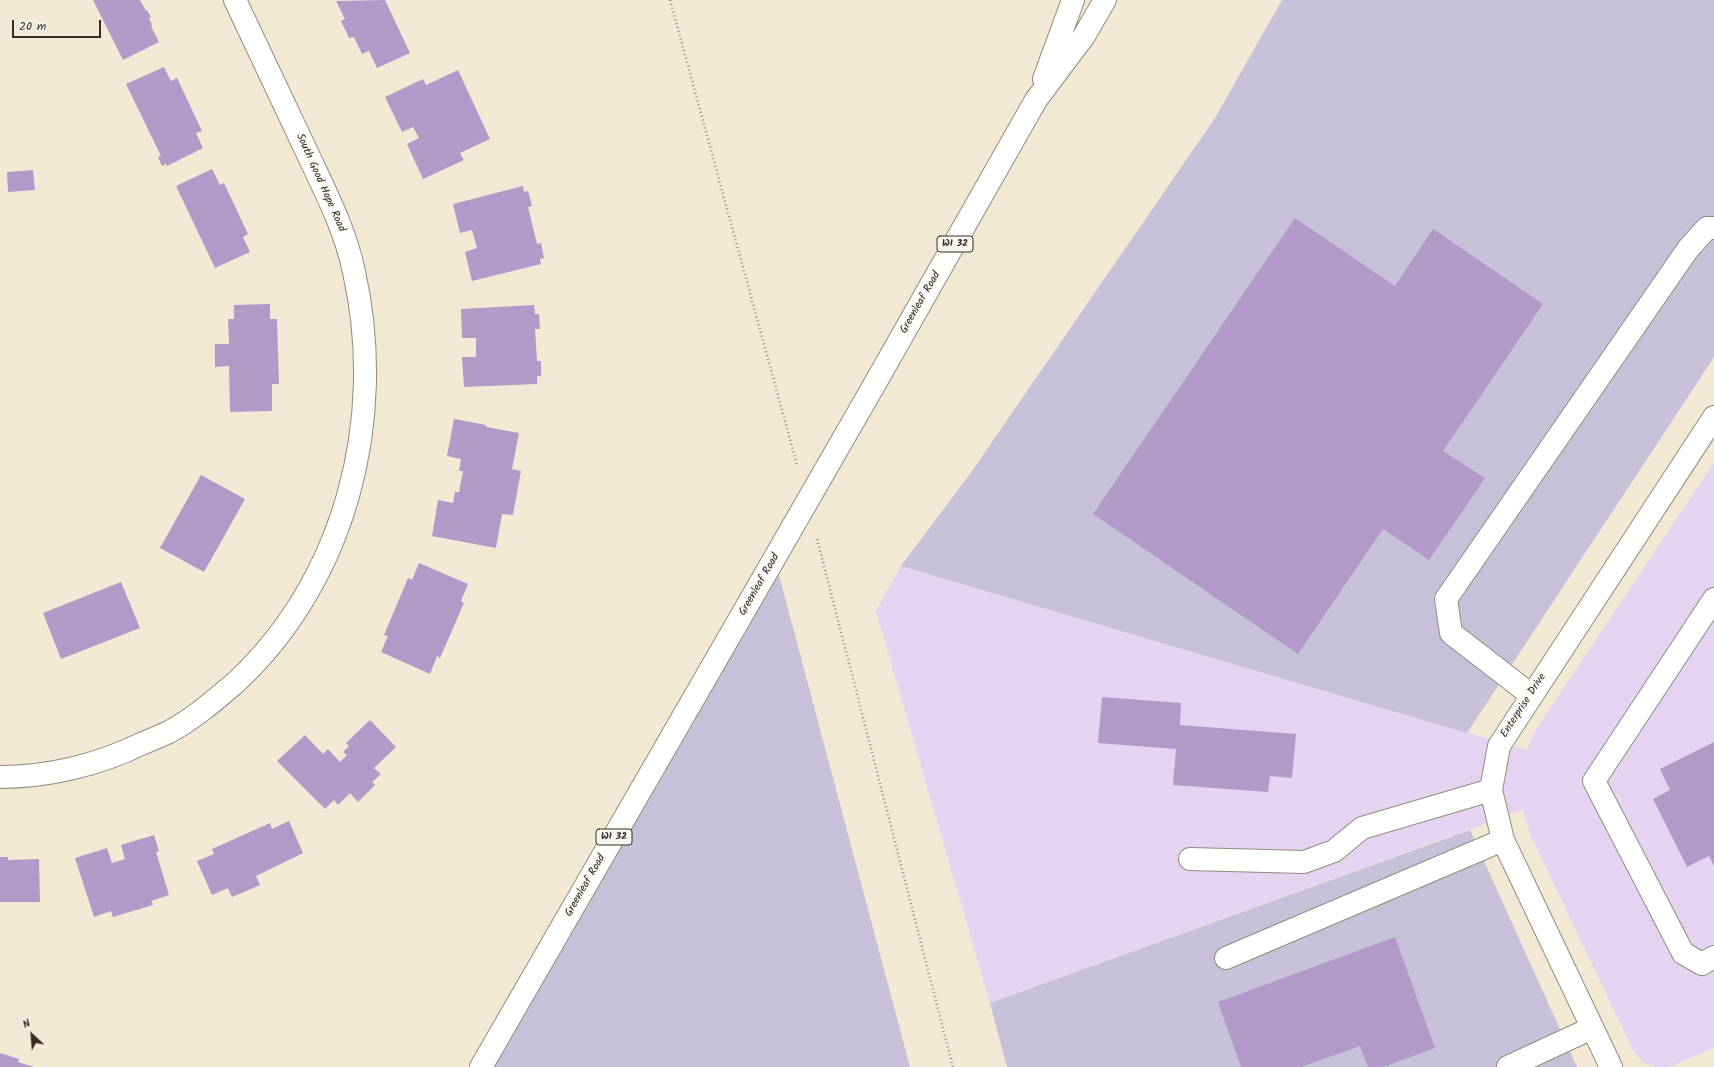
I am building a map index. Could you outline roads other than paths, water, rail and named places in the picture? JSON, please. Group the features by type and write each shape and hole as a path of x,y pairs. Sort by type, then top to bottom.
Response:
{"street":[{"name":"South Good Hope Road","path":"0,777 16,777 66,770 120,754 171,731 213,703 254,665 279,636 312,586 334,537 348,498 362,438 366,377 363,320 354,271 336,213 235,0"},
{"name":"WI 32","path":"1036,100 1073,0"},
{"name":"WI 32","path":"1036,100 1084,36 1105,0"},
{"name":"Greenleaf Road","path":"481,1067 873,387 1036,100"},
{"path":"1531,695 1451,633 1446,599 1688,249 1707,228 1714,228"},
{"name":"Enterprise Drive","path":"1611,1067 1503,840 1491,790 1499,746 1714,417"},
{"path":"1714,599 1594,781 1683,953 1702,964 1714,957"},
{"path":"1190,859 1304,862 1334,851 1362,828 1491,790"},
{"path":"1226,958 1503,840"},
{"path":"1508,1067 1592,1028"}]}
